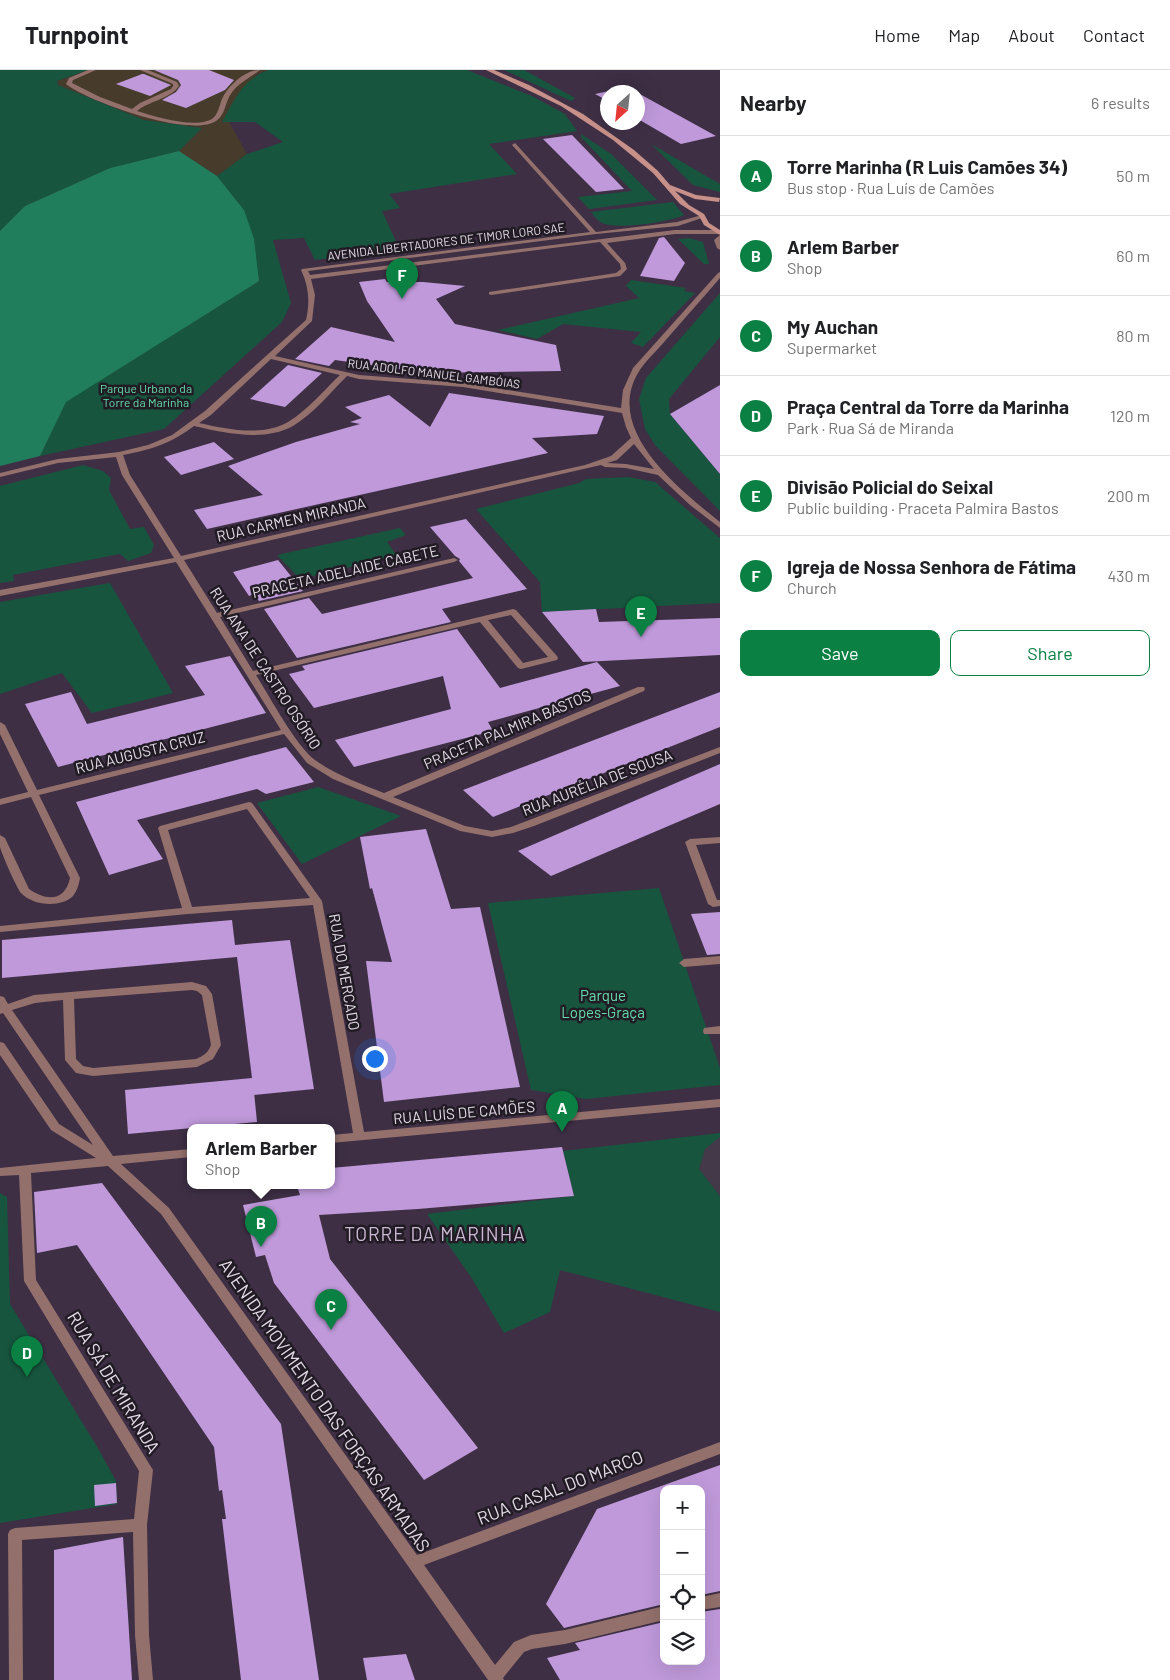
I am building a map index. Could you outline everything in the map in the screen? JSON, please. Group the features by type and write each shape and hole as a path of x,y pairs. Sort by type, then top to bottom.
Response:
{"main road":[{"path":"488,70 541,92 592,122 634,152 689,210 702,216 706,224 720,234"},
{"path":"668,186 695,197 719,200"},
{"path":"702,216 706,207 719,200"}],"street":[{"path":"93,70 71,78 69,84 134,111 176,122 193,124 212,121 217,117 227,95 236,85 256,70"},
{"path":"134,111 142,104 167,93 176,86 171,80 143,70"},
{"path":"515,145 595,233 610,237 602,241"},
{"name":"AVENIDA LIBERTADORES DE TIMOR LORO SAE","path":"702,216 678,224 304,270 308,277 675,232 720,234"},
{"path":"491,293 618,275 624,269 623,264 602,241 589,238 595,233"},
{"path":"720,234 717,240 720,248"},
{"path":"720,274 636,370 626,394 626,411 636,438 662,474 686,499 720,526"},
{"path":"0,475 58,461 119,454 150,447 174,437 194,424 310,320 314,301 308,277"},
{"name":"RUA ADOLFO MANUEL GAMBÓIAS","path":"270,357 368,378 463,385 626,411"},
{"path":"194,424 217,429 249,431 270,431 286,427 345,374"},
{"name":"RUA CARMEN MIRANDA","path":"0,594 179,559 586,467 614,458 636,438"},
{"name":"RUA ANA DE CASTRO OSÓRIO","path":"119,454 126,474 286,731 304,755 320,768 336,777 464,828 483,833"},
{"name":"RUA CARMEN MIRANDA","path":"586,467 617,464 662,474"},
{"name":"PRACETA ADELAIDE CABETE","path":"214,616 454,560"},
{"path":"250,674 482,619 513,612 554,658 521,666 482,619"},
{"name":"PRACETA PALMIRA BASTOS","path":"384,797 641,689"},
{"path":"0,725 75,878 72,890 68,895 51,901 43,901 31,897 25,891 0,838"},
{"name":"RUA AUGUSTA CRUZ","path":"0,802 286,731"},
{"name":"RUA AURÉLIA DE SOUSA","path":"483,833 492,834 513,830 720,750"},
{"name":"RUA DO MERCADO","path":"188,911 163,828 249,805 318,901 360,1137"},
{"path":"720,840 690,842 713,904 720,903"},
{"name":"RUA DO MERCADO","path":"0,929 318,901"},
{"path":"684,963 720,960"},
{"path":"2,1006 34,999 68,996 192,986 204,990 207,994 216,1045 215,1050 205,1060 197,1063 93,1072 80,1070 71,1060 68,996"},
{"name":"AVENIDA MOVIMENTO DAS FORÇAS ARMADAS","path":"2,1006 110,1161"},
{"path":"708,1031 720,1030"},
{"name":"AVENIDA MOVIMENTO DAS FORÇAS ARMADAS","path":"0,1046 5,1061 55,1127 110,1161 165,1211 496,1678"},
{"name":"RUA LUÍS DE CAMÕES","path":"335,1140 720,1103"},
{"path":"0,1172 187,1153"},
{"name":"RUA SÁ DE MIRANDA","path":"24,1170 30,1281 146,1470 140,1525 142,1635 146,1680"},
{"name":"RUA CASAL DO MARCO","path":"413,1563 720,1448"},
{"path":"16,1680 15,1534 140,1525"},
{"path":"705,1603 720,1600"},
{"path":"496,1678 512,1654 519,1647 531,1642 660,1614"}],"shaded area":[{"path":"88,70 268,70 256,75 223,122 229,122 247,154 217,176 179,151 201,128 144,120 58,85 57,81"},
{"path":"720,1137 720,1196 699,1169 705,1148"}],"green space":[{"path":"0,70 88,70 57,81 58,85 144,120 202,128 179,151 110,168 25,206 0,231"},
{"name":"Parque Urbano da Torre da Marinha","path":"268,70 467,70 532,96 565,114 577,131 489,144 517,174 389,194 400,208 382,211 400,250 315,260 304,238 273,240 291,303 282,322 164,429 40,456 65,402 259,281 244,210 217,176 247,154 283,142 255,122 222,122 235,98 245,85 259,74"},
{"path":"504,70 524,70 575,98 571,101"},
{"path":"581,134 611,154 657,200 589,209 578,197 632,191 581,137"},
{"path":"651,144 720,184 720,192 693,185"},
{"path":"179,151 217,176 244,210 254,239 259,281 66,402 40,456 0,466 0,231 25,206 110,168"},
{"path":"673,202 684,215 643,224 610,225 602,223 591,212"},
{"path":"689,238 703,242 709,264 704,264 678,239"},
{"path":"631,280 686,288 684,291 695,293 643,347 631,343 641,332 563,324 537,339 498,330 639,298 626,286"},
{"path":"720,293 720,337 669,399 670,414 720,474 720,511 655,445 645,429 639,399 646,378"},
{"path":"83,465 103,471 111,478 109,490 130,529 144,527 154,545 151,553 128,561 120,554 13,575 14,581 0,583 0,486"},
{"path":"628,477 655,482 720,538 720,603 542,612 540,582 476,509 579,483 586,479"},
{"path":"400,528 406,535 387,542 397,556 300,579 277,555"},
{"path":"110,583 173,693 92,713 62,673 0,694 0,602"},
{"path":"318,787 401,816 302,864 257,803"},
{"name":"Parque Lopes-Graça","path":"659,888 720,1068 720,1085 586,1099 531,1090 488,903"},
{"path":"720,1133 720,1137 705,1149 699,1169 720,1196 720,1312 560,1270 550,1312 504,1333 471,1277 427,1214 574,1196 563,1151"},
{"path":"0,1193 7,1197 10,1304 116,1481 117,1504 0,1523"}],"building":[{"path":"154,70 209,70 234,80 225,90 186,108 162,100 176,92 181,85 178,80"},
{"path":"142,74 171,85 150,96 116,84"},
{"path":"645,97 716,136 681,144 645,123"},
{"path":"572,135 624,189 596,192 543,139"},
{"path":"664,237 685,263 674,281 640,276 659,238"},
{"path":"385,279 387,282 423,282 465,286 436,299 455,324 556,345 561,371 427,373 335,360 329,366 295,359 331,327 395,342 367,301 359,282"},
{"path":"288,365 322,373 285,407 250,399"},
{"path":"720,385 720,474 670,414"},
{"path":"449,393 604,416 597,434 532,438 548,453 207,529 194,510 263,495 228,466 296,442 360,424 350,422 362,418 345,407 389,395 430,427"},
{"path":"214,442 234,459 181,475 164,457"},
{"path":"466,519 527,589 442,609 451,622 297,658 264,609 309,598 322,614 473,578 459,561 460,559 455,556 430,527"},
{"path":"278,560 303,591 259,601 254,594 249,596 233,572"},
{"path":"596,609 599,622 720,618 720,655 583,662 542,612"},
{"path":"457,629 500,688 597,662 620,686 488,722 493,731 354,767 335,740 451,709 443,676 314,708 289,674 305,670 302,666"},
{"path":"230,656 266,713 58,767 25,704 71,692 87,724 205,695 185,666"},
{"path":"720,692 720,727 493,817 463,790"},
{"path":"286,747 314,782 266,794 257,789 137,820 163,859 109,875 76,802"},
{"path":"720,764 720,804 551,876 518,851"},
{"path":"426,829 451,909 480,907 520,1087 384,1102 366,961 392,962 372,888 370,889 360,837"},
{"path":"720,912 720,954 707,955 691,914"},
{"path":"232,920 235,945 290,940 314,1089 254,1095 257,1122 187,1124 187,1129 128,1134 125,1090 252,1078 237,957 2,978 2,940"},
{"path":"562,1147 574,1196 319,1215 330,1259 478,1448 424,1480 274,1283 265,1255 256,1257 243,1205 300,1195 298,1189 335,1189 335,1168"},
{"path":"102,1183 281,1424 319,1680 241,1680 222,1519 226,1519 222,1490 219,1491 214,1447 77,1245 37,1253 34,1192"},
{"path":"720,1465 720,1591 705,1594 705,1485 664,1485"},
{"path":"116,1483 117,1503 95,1506 94,1485"},
{"path":"660,1486 660,1605 564,1628 546,1604 597,1509"},
{"path":"123,1537 132,1680 54,1680 54,1550"},
{"path":"720,1609 720,1680 560,1680 547,1658 580,1650 575,1643 660,1623 660,1665 705,1665 705,1611"},
{"path":"406,1654 415,1680 367,1680 363,1658"}],"place":[{"name":"Igreja de Nossa Senhora de Fátima","path":"402,299"},
{"name":"Divisão Policial do Seixal","path":"641,637"},
{"name":"Torre Marinha (R Luis Camões 34)","path":"562,1132"},
{"name":"Arlem Barber","path":"261,1247"},
{"name":"My Auchan","path":"331,1330"},
{"name":"Praça Central da Torre da Marinha","path":"27,1377"}],"district":[{"name":"TORRE DA MARINHA","path":"435,1233"}]}
